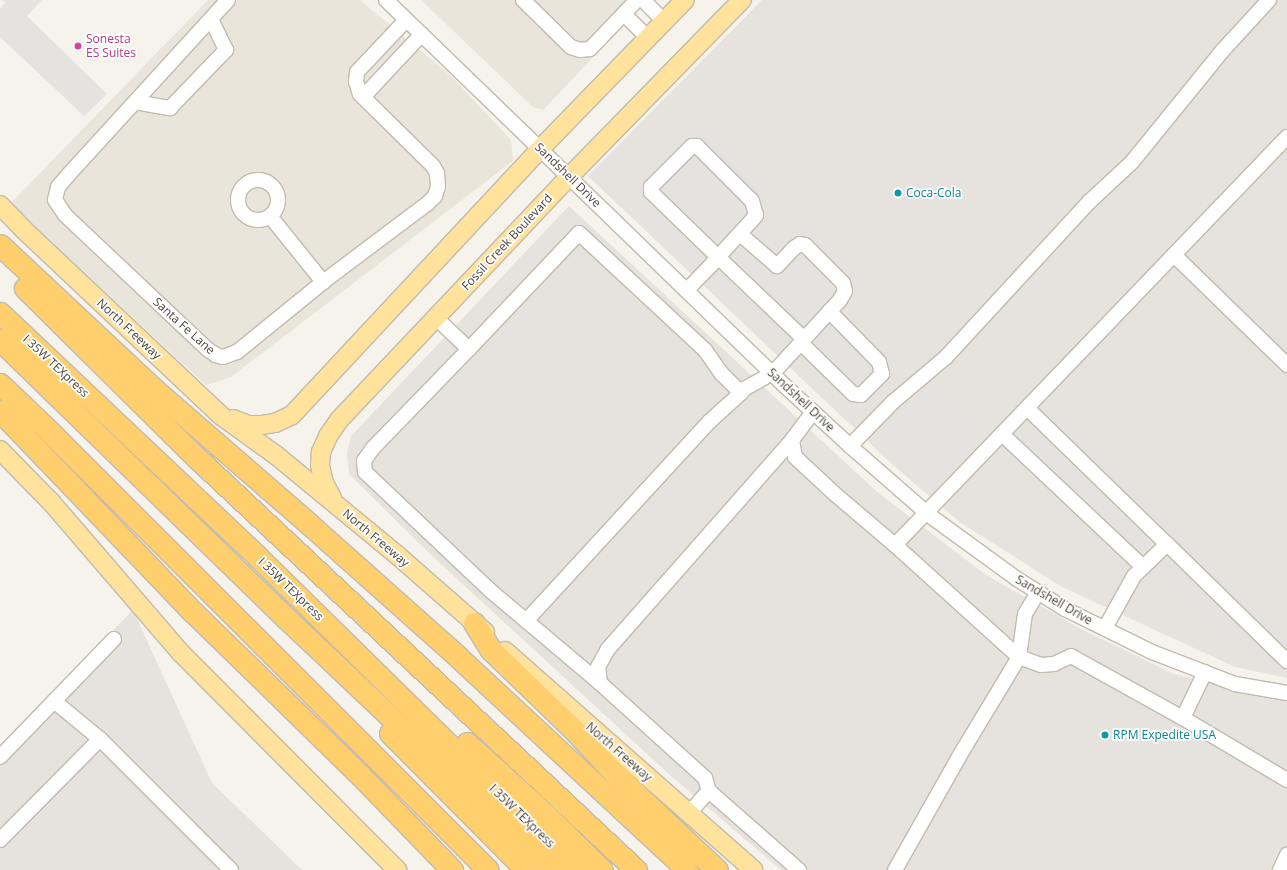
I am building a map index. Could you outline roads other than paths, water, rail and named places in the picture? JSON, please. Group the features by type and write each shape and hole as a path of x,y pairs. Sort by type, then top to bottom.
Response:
{"highway":[{"path":"0,245 155,390 309,524 457,656 687,870"},
{"path":"0,263 199,460 636,870"},
{"name":"I 35W TEXpress","path":"0,313 309,607 577,870"},
{"name":"I 35W TEXpress","path":"0,340 304,634 552,870"},
{"path":"0,384 45,427 488,870"},
{"path":"0,411 193,612 355,771 452,870"},
{"path":"309,607 337,624 541,811 602,870"},
{"path":"474,623 491,650 576,732 615,774 717,870"},
{"path":"304,634 312,654 457,803 526,870"}],"main road":[{"path":"220,415 249,425 275,423 292,415 541,148 685,0"},
{"name":"Fossil Creek Boulevard","path":"336,504 324,483 320,465 321,452 328,436 339,420 570,176 742,0"},
{"name":"North Freeway","path":"0,205 24,230 220,415 277,456 336,504 474,623 753,870"},
{"path":"0,450 51,502 180,652 397,870"}],"street":[{"name":"Santa Fe Lane","path":"228,0 58,187 56,200 65,214 207,349 216,355 223,357 237,352 322,282 427,204 435,196 438,186 437,174 433,166 363,97 356,82 357,72 406,20"},
{"name":"Sandshell Drive","path":"386,0 813,412 925,512 1017,579 1066,609 1152,652 1235,684 1287,693"},
{"path":"523,0 571,47 580,50 590,49 637,0"},
{"path":"643,0 664,21"},
{"path":"850,446 893,402 946,357 1089,202 1132,162 1224,50 1269,0"},
{"path":"624,14 648,38"},
{"path":"135,102 170,108 226,50 211,19"},
{"path":"363,97 422,34"},
{"path":"895,545 925,512 1002,434 1287,137"},
{"path":"687,290 718,257 740,234 756,215 752,200 696,146 692,146 651,188 651,192 718,257 853,394 861,395 882,374 879,362 829,311"},
{"path":"270,216 322,282"},
{"path":"741,393 721,373 705,350 579,233 373,448 364,461 365,472 492,592 600,682 705,778 709,791 799,870"},
{"path":"526,621 710,421 744,389 773,373 845,291 843,283 805,245 800,244 794,248 777,266 740,234"},
{"path":"1174,255 1287,365"},
{"path":"436,318 469,348"},
{"path":"1027,408 1287,661"},
{"path":"600,682 598,666 608,648 792,440 813,412"},
{"path":"1002,434 1143,568"},
{"path":"792,440 796,457 836,495 895,545 1019,658 1041,665 1054,664 1072,656 1183,718 1287,780"},
{"path":"1105,628 1134,576 1166,544"},
{"path":"895,870 963,750 1019,658 1025,614 1038,592"},
{"path":"0,757 114,639"},
{"path":"1183,718 1205,672"},
{"path":"54,701 100,739 231,870"},
{"path":"0,840 100,739"},
{"path":"689,813 709,791"},
{"path":"1280,870 1287,855"}],"place":[{"name":"Sonesta ES Suites","path":"78,46"},
{"name":"Coca-Cola","path":"898,193"},
{"name":"RPM Expedite USA","path":"1105,735"}]}
